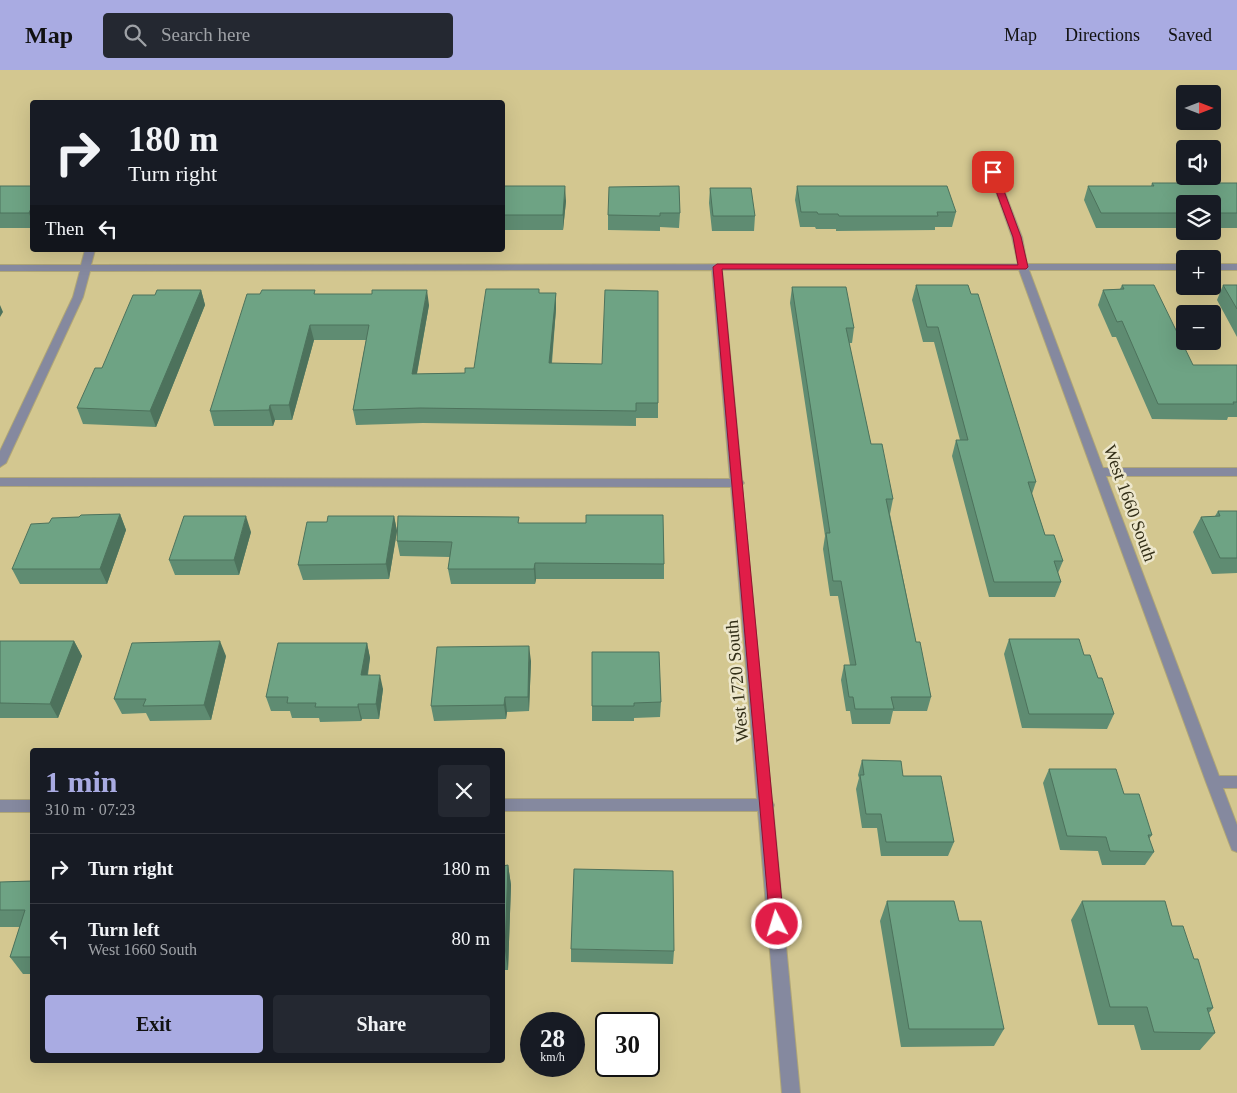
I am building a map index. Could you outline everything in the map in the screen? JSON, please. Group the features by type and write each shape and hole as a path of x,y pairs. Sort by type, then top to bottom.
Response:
{"street":[{"name":"West 1660 South","path":"993,172 1017,237 1023,267 1237,845"},
{"path":"0,463 78,296 89,252"},
{"name":"West 1720 South","path":"717,267 767,805 791,1093"},
{"path":"0,268 1176,267"},
{"path":"1221,267 1237,267"},
{"path":"1100,472 1237,472"},
{"path":"0,482 738,483"},
{"path":"1213,782 1237,782"},
{"path":"505,806 767,805"},
{"path":"0,806 30,806"}],"building":[{"path":"1152,183 1221,185 1221,183 1237,183 1237,213 1221,213 1221,195 1176,195 1176,213 1101,213 1088,186 1154,186"},
{"path":"0,186 30,186 29,213 0,213"},
{"path":"505,186 565,186 563,215 505,215"},
{"path":"679,186 680,213 660,213 660,216 608,215 609,187"},
{"path":"797,186 947,186 956,212 937,212 938,216 839,216 838,214 801,212"},
{"path":"710,188 751,188 755,216 713,216"},
{"path":"916,285 968,285 971,294 978,294 1036,482 1028,482 1045,535 1054,535 1063,561 1054,561 1061,582 994,582 956,440 968,440 938,327 927,327"},
{"path":"1122,285 1154,285 1176,330 1176,350 1186,350 1193,365 1237,365 1237,402 1233,402 1234,404 1158,404 1122,321 1117,322 1103,290 1124,289"},
{"path":"1223,285 1237,285 1237,309"},
{"path":"792,287 846,287 854,328 846,328 871,444 882,444 893,499 886,499 916,642 920,642 931,697 891,697 894,709 855,709 853,697 849,697 844,665 856,665 841,581 833,581 826,533 830,533"},
{"path":"486,289 539,289 539,293 556,293 549,363 602,364 605,290 658,291 658,403 636,403 636,411 420,408 353,410 369,325 310,325 289,405 270,405 269,410 210,411 247,294 260,294 262,290 315,290 314,294 372,294 372,290 427,290 412,374 465,373 465,368 474,368"},
{"path":"157,290 201,290 150,411 77,408 95,368 102,368 133,295 155,295"},
{"path":"1218,511 1237,511 1237,558 1220,558 1201,517 1220,516"},
{"path":"120,514 100,569 12,569 31,524 49,523 52,518"},
{"path":"586,515 663,515 664,564 535,563 534,569 448,569 452,542 397,541 398,516 519,517 518,523 586,523"},
{"path":"184,516 246,516 234,560 169,560"},
{"path":"328,516 394,516 386,564 298,565 307,522 327,522"},
{"path":"1009,639 1079,639 1084,655 1090,655 1098,678 1102,678 1114,714 1029,714"},
{"path":"0,641 74,641 50,704 0,703"},
{"path":"220,641 204,705 143,706 146,699 114,699 132,643"},
{"path":"278,643 367,643 361,675 380,675 376,704 358,704 358,707 315,707 316,703 287,703 288,697 266,697"},
{"path":"529,646 528,697 505,697 504,705 431,706 437,647"},
{"path":"592,652 659,652 661,702 634,703 634,706 592,706"},
{"path":"862,760 901,761 903,776 941,776 954,842 886,842 881,814 866,814 860,775 864,775"},
{"path":"1049,769 1116,769 1124,794 1139,794 1152,835 1148,835 1154,852 1110,851 1106,837 1067,836"},
{"path":"508,865 505,951 505,866"},
{"path":"574,869 673,871 674,951 571,949"},
{"path":"30,881 30,957 10,957 25,910 0,910 0,882"},
{"path":"887,901 954,901 959,921 981,921 1004,1029 909,1029"},
{"path":"1082,901 1165,901 1172,926 1183,926 1194,959 1198,959 1213,1008 1207,1008 1215,1033 1154,1032 1147,1007 1110,1007"}],"route":[{"path":"777,924 717,267 1023,267 1017,237 993,172"}]}
